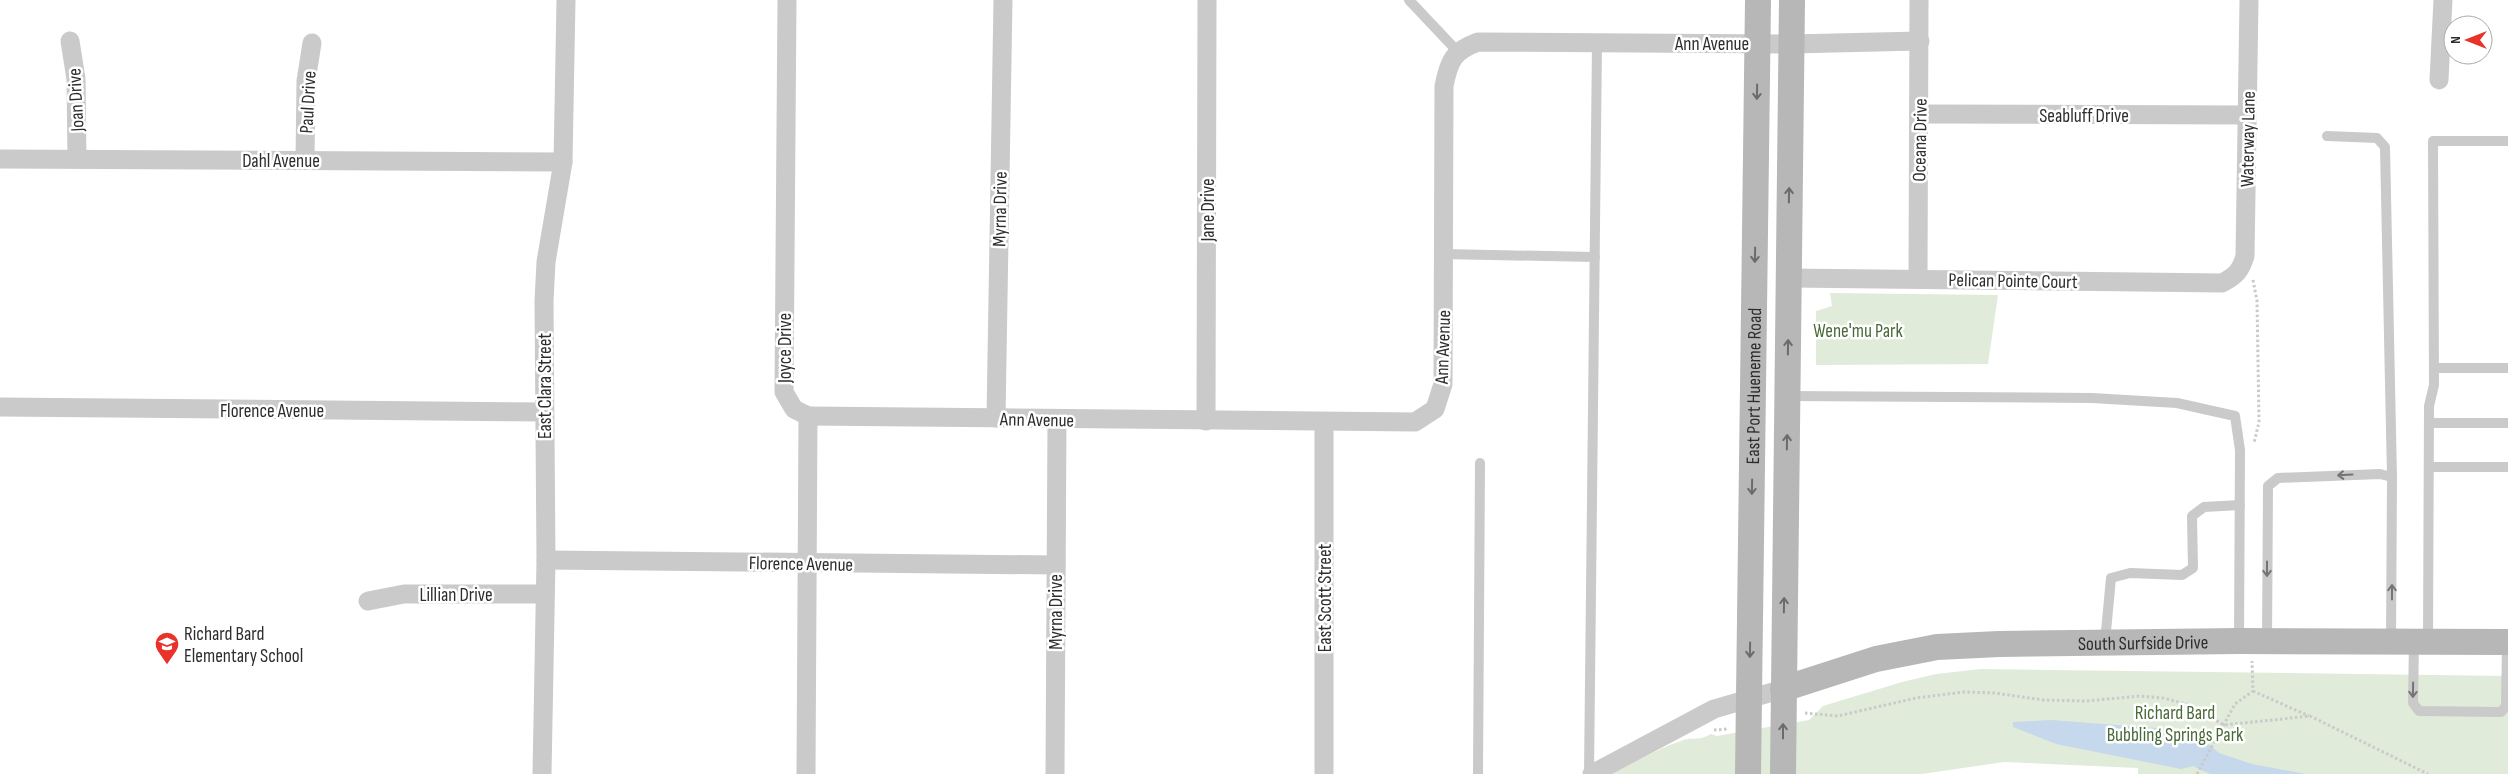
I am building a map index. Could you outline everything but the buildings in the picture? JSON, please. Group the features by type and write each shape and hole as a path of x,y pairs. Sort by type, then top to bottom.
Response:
{"main road":[{"name":"East Port Hueneme Road","path":"1748,774 1758,0"},
{"name":"East Port Hueneme Road","path":"1783,774 1792,0"},
{"name":"South Surfside Drive","path":"1783,689 1876,659 1937,647 2239,641 2508,642"}],"street":[{"name":"East Clara Street","path":"542,774 546,560 544,412 546,262 563,162 566,0"},
{"name":"Joyce Drive","path":"787,0 784,392 794,409 808,416"},
{"name":"Myrna Drive","path":"996,418 1002,0"},
{"name":"Jane Drive","path":"1206,421 1207,0"},
{"name":"Oceana Drive","path":"1918,279 1919,0"},
{"name":"Waterway Lane","path":"2238,272 2245,256 2249,0"},
{"path":"2440,80 2443,0"},
{"name":"Joan Drive","path":"70,41 76,79 77,159"},
{"name":"Ann Avenue","path":"808,416 1057,420 1415,422 1435,409 1443,384 1444,86 1448,67 1458,52 1464,47 1478,42 1791,44 1920,41"},
{"name":"Paul Drive","path":"305,160 306,81 312,43"},
{"name":"Seabluff Drive","path":"1920,114 2247,115"},
{"name":"Dahl Avenue","path":"0,159 563,162"},
{"name":"Pelican Pointe Court","path":"1788,278 2222,283 2238,272"},
{"name":"Florence Avenue","path":"0,407 544,412"},
{"path":"806,774 808,416"},
{"name":"Myrna Drive","path":"1054,774 1057,420"},
{"name":"East Scott Street","path":"1324,422 1324,774"},
{"name":"Florence Avenue","path":"546,560 1056,565"},
{"name":"Lillian Drive","path":"368,601 404,594 545,594"},
{"path":"1590,774 1714,709 1783,689"}],"lane":[{"path":"1409,0 1458,52"},
{"path":"1590,774 1597,43"},
{"path":"2327,136 2377,138 2385,147 2392,477 2411,641 2413,703 2419,711 2501,712 2506,706 2508,642"},
{"path":"2411,641 2429,467 2429,423 2434,368 2433,141 2508,141"},
{"path":"1443,254 1595,257"},
{"path":"2434,368 2508,368"},
{"path":"1787,396 2092,398 2177,403 2235,416 2240,450 2239,641"},
{"path":"2429,423 2508,423"},
{"path":"1478,774 1480,463"},
{"path":"2429,467 2508,467"},
{"path":"2267,641 2268,486 2278,478 2380,474 2392,477"},
{"path":"2105,643 2111,578 2130,573 2182,575 2193,568 2192,516 2204,507 2240,505"}],"path":[{"path":"2238,272 2252,275 2257,301 2259,422 2255,451"},
{"path":"2252,667 2253,691"},
{"path":"2253,691 2310,716 2428,774"},
{"path":"2197,774 2235,704 2253,691"},
{"path":"1805,713 1838,716 1916,698 1964,692 1994,693 2044,700 2087,701 2139,696 2164,698 2190,705 2224,725 2310,716"}],"green space":[{"name":"Wene'mu Park","path":"1830,293 1998,295 1988,364 1816,365 1816,311 1832,306"},
{"name":"Richard Bard Bubbling Springs Park","path":"1981,669 2508,676 2508,774 2138,774 2138,768 2004,762 1922,774 1612,774 1672,744 1685,740 1702,738 1711,734 1717,736 1809,720 1823,706 1902,682 1936,674"}],"water":[{"path":"2051,720 2169,729 2181,734 2190,743 2207,743 2219,753 2252,764 2306,774 2210,774 2193,766 2181,769 2056,744 2013,727 2013,722"}],"place":[{"name":"Richard Bard Elementary School","path":"167,665"}]}
